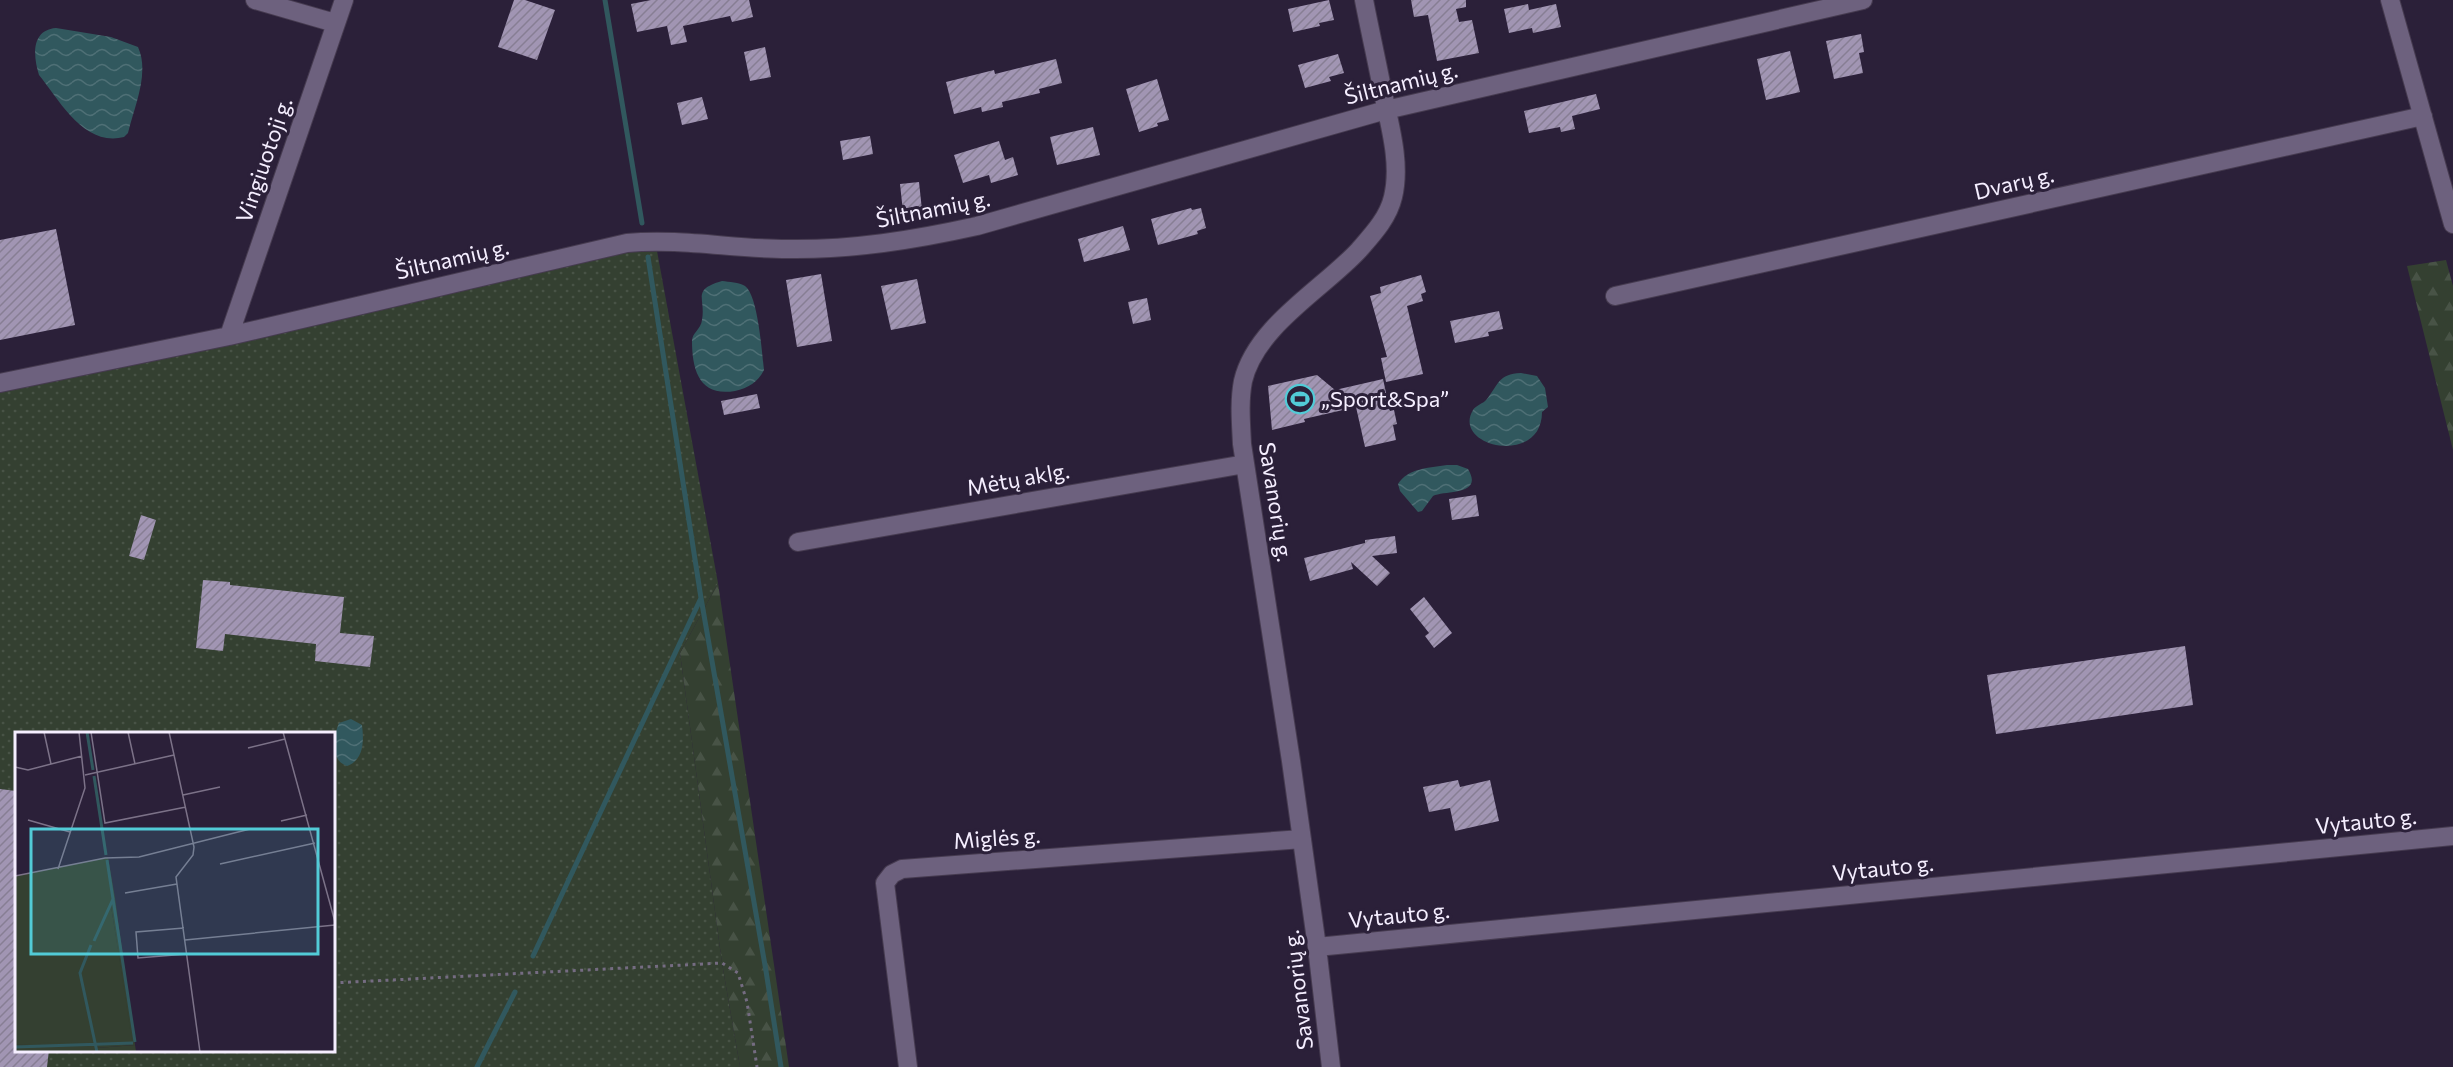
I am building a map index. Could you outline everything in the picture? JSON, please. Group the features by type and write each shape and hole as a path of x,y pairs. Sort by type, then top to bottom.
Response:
{"street":[{"path":"255,0 335,23"},
{"name":"Vingiuotoji g.","path":"230,336 344,0"},
{"name":"Savanorių g.","path":"1330,1067 1317,947 1245,464 1240,409 1244,379 1255,353 1271,330 1354,254 1384,218 1393,196 1394,147 1364,0"},
{"name":"Šiltnamių g.","path":"0,382 230,336 627,243 656,240 787,249 879,245 923,238 977,226 1386,110 1863,0"},
{"path":"2390,0 2453,224"},
{"name":"Dvarų g.","path":"1615,296 2423,116"},
{"name":"Mėtų aklg.","path":"798,542 1245,464"},
{"name":"Vytauto g.","path":"1317,947 2453,836"},
{"name":"Miglės g.","path":"908,1067 885,883 892,874 902,869 1302,839"}],"path":[{"path":"334,983 722,963 738,973 747,1002 758,1067"}],"green space":[{"path":"655,240 718,583 680,653 722,963 740,1067 0,1067 0,383"},
{"path":"2446,260 2453,286 2453,450 2407,266"},
{"path":"718,583 789,1067 740,1067 722,963 680,653"}],"water":[{"path":"56,28 111,37 138,47 142,79 128,133 124,137 110,138 85,129 65,109 39,75 35,52 38,39 48,30"},
{"path":"722,281 743,285 749,291 759,325 764,370 756,381 748,386 735,391 723,392 706,386 700,380 692,352 693,336 702,320 703,291 712,284"},
{"path":"1521,373 1537,376 1545,388 1548,407 1542,412 1538,429 1528,440 1514,445 1499,446 1474,434 1470,423 1473,410 1487,399 1503,378"},
{"path":"1457,465 1468,469 1472,478 1471,484 1461,490 1433,496 1422,511 1418,512 1400,491 1398,484 1413,472"},
{"path":"351,719 362,725 363,743 360,755 347,766 338,759 334,741 339,723"}],"building":[{"path":"514,0 525,0 555,10 537,60 498,47"},
{"path":"651,0 749,0 753,17 732,22 730,16 683,26 687,42 671,45 667,26 637,32 631,4"},
{"path":"1329,0 1334,20 1319,23 1320,26 1293,32 1288,9"},
{"path":"1411,0 1466,0 1466,7 1456,9 1459,22 1472,20 1479,53 1437,61 1428,15 1414,17"},
{"path":"1528,4 1529,10 1556,4 1561,27 1533,33 1532,28 1509,33 1504,9"},
{"path":"1861,34 1864,52 1859,53 1863,73 1834,79 1826,41"},
{"path":"765,47 771,77 750,81 744,52"},
{"path":"1790,51 1800,92 1766,100 1757,59"},
{"path":"1338,54 1344,73 1329,77 1331,81 1305,88 1298,65"},
{"path":"1056,59 1062,83 1039,89 1040,93 1002,102 1003,107 982,112 981,107 954,114 946,82 994,70 995,74"},
{"path":"1157,79 1169,120 1139,132 1126,89"},
{"path":"1596,94 1600,109 1572,116 1575,129 1561,132 1560,127 1529,133 1524,111"},
{"path":"702,97 708,119 682,125 677,103"},
{"path":"1093,127 1100,155 1057,165 1050,137"},
{"path":"870,136 873,154 843,160 840,141"},
{"path":"999,141 1005,160 1013,157 1018,175 991,183 989,175 963,183 954,155"},
{"path":"919,182 922,210 903,212 900,184"},
{"path":"1191,208 1192,210 1201,208 1206,228 1197,231 1198,234 1158,245 1151,219"},
{"path":"1123,226 1130,250 1084,262 1078,239"},
{"path":"56,229 75,325 0,340 0,240"},
{"path":"821,274 832,341 797,347 786,280"},
{"path":"1421,275 1426,292 1421,294 1423,301 1407,306 1423,374 1386,382 1381,358 1387,357 1370,296 1381,293 1380,287"},
{"path":"917,279 926,323 891,330 881,286"},
{"path":"1147,298 1151,320 1133,324 1128,302"},
{"path":"1499,311 1503,329 1488,332 1489,336 1455,343 1450,321"},
{"path":"1317,375 1335,390 1383,379 1390,411 1394,410 1397,424 1393,425 1396,440 1365,447 1356,407 1304,419 1305,422 1272,430 1268,386"},
{"path":"757,394 760,408 724,415 721,401"},
{"path":"1476,495 1479,516 1452,520 1449,499"},
{"path":"141,515 156,520 144,560 129,556"},
{"path":"1395,536 1397,553 1372,556 1390,573 1377,586 1351,562 1353,569 1310,581 1304,558 1365,543 1365,540"},
{"path":"203,580 344,597 340,633 374,636 370,667 315,661 316,644 225,634 223,651 196,648"},
{"path":"1424,597 1452,633 1434,648 1425,636 1429,633 1410,609"},
{"path":"2185,646 2193,705 1996,734 1987,675"},
{"path":"1458,780 1460,787 1490,780 1499,821 1455,831 1450,808 1429,812 1423,787"},
{"path":"0,789 15,791 15,1052 49,1052 47,1067 0,1067"}],"waterway":[{"path":"605,0 642,223"},
{"path":"533,956 701,598 648,257"},
{"path":"701,598 781,1067"},
{"path":"477,1067 515,992"}],"place":[{"name":"„Sport&Spa”","path":"1300,399"}]}
